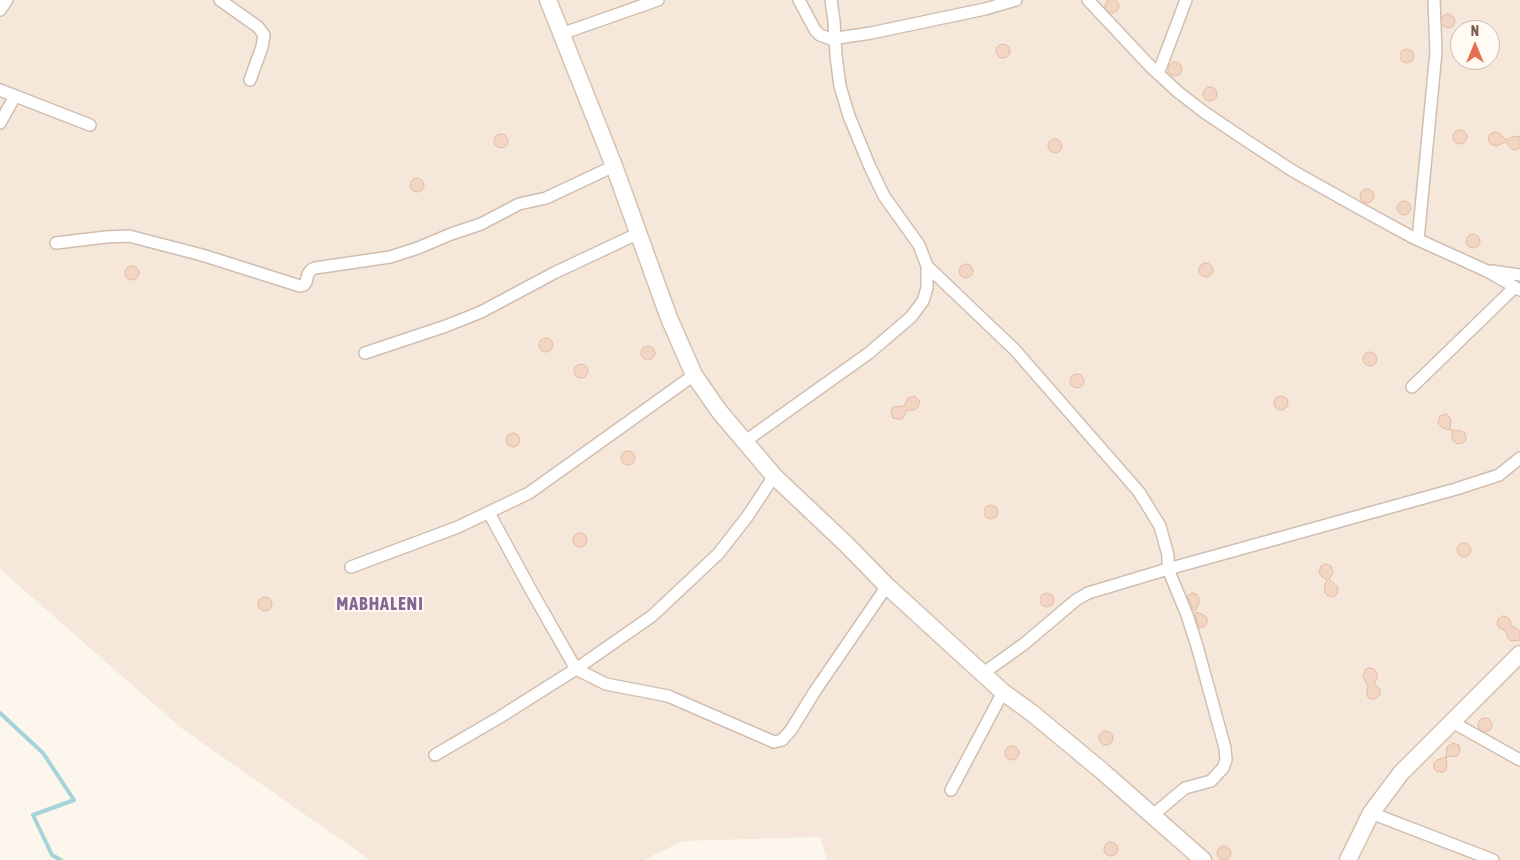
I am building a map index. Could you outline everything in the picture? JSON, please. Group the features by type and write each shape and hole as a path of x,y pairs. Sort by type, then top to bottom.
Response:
{"street":[{"path":"0,10 7,0"},
{"path":"220,0 258,27 264,35 262,47 250,80"},
{"path":"548,0 614,166 669,318 694,375 719,411 774,476 847,545 886,586 982,674 1102,771 1203,860"},
{"path":"799,0 815,30 826,38 836,39 985,9 1016,0"},
{"path":"744,442 869,353 911,317 922,301 927,288 927,266 919,245 884,196 849,116 840,86 831,0"},
{"path":"1088,0 1158,74 1204,112 1293,170 1357,207 1418,240 1487,271 1518,289 1412,387"},
{"path":"1158,74 1186,0"},
{"path":"1418,240 1436,52 1434,0"},
{"path":"561,34 651,1"},
{"path":"0,90 90,125"},
{"path":"0,123 15,96"},
{"path":"56,243 106,236 129,236 202,255 300,286 306,282 310,270 315,268 390,257 418,248 481,224 518,204 546,198 614,166"},
{"path":"364,353 446,326 481,312 554,273 638,233"},
{"path":"927,266 1015,350 1139,492 1160,526 1168,555 1168,569 1187,615 1197,646 1225,748 1226,760 1223,768 1211,780 1185,788 1153,815"},
{"path":"1487,271 1520,275"},
{"path":"350,566 458,527 529,493 694,375"},
{"path":"982,674 1024,644 1076,600 1088,593 1456,489 1499,475 1520,458"},
{"path":"435,755 576,669 652,616 718,554 748,516 774,476"},
{"path":"489,513 576,669 606,684 668,696 774,742 782,740 791,730 886,586"},
{"path":"1348,860 1371,813 1401,773 1520,654"},
{"path":"951,790 1003,692"},
{"path":"1452,722 1520,760"},
{"path":"1371,813 1493,860"}],"shaded area":[{"path":"0,0 1520,0 1520,860 827,860 820,837 683,841 644,860 370,860 181,728 0,569"}],"building":[{"path":"1112,-1 1117,1 1119,6 1117,11 1112,13 1107,11 1105,6 1107,1"},
{"path":"1448,14 1455,20 1450,20 1450,27 1443,26 1441,21 1443,16"},
{"path":"1003,44 1008,46 1010,51 1008,56 1003,58 998,56 996,51 998,46"},
{"path":"1407,49 1412,51 1414,56 1412,61 1407,63 1402,61 1400,56 1402,51"},
{"path":"1175,62 1180,64 1182,69 1180,74 1175,76 1170,74 1168,69 1170,64"},
{"path":"1210,87 1215,89 1217,94 1215,99 1210,101 1205,99 1203,94 1205,89"},
{"path":"1460,130 1465,132 1467,137 1465,142 1460,144 1455,142 1453,137 1455,132"},
{"path":"1494,132 1499,133 1506,140 1514,136 1520,137 1520,148 1512,149 1505,142 1497,146 1492,145 1488,138"},
{"path":"501,134 506,136 508,141 506,146 501,148 496,146 494,141 496,136"},
{"path":"1055,139 1060,141 1062,146 1060,151 1055,153 1050,151 1048,146 1050,141"},
{"path":"417,178 422,180 424,185 422,190 417,192 412,190 410,185 412,180"},
{"path":"1367,189 1372,191 1374,196 1372,201 1367,203 1362,201 1360,196 1362,191"},
{"path":"1404,201 1409,203 1411,208 1409,213 1404,215 1399,213 1397,208 1399,203"},
{"path":"1473,234 1478,236 1480,241 1478,246 1473,248 1468,246 1466,241 1468,236"},
{"path":"1206,263 1211,265 1213,270 1211,275 1206,277 1201,275 1199,270 1201,265"},
{"path":"966,264 971,266 973,271 971,276 966,278 961,276 959,271 961,266"},
{"path":"132,266 137,268 139,273 137,278 132,280 127,278 125,273 127,268"},
{"path":"546,338 551,340 553,345 551,350 546,352 541,350 539,345 541,340"},
{"path":"648,346 653,348 655,353 653,358 648,360 643,358 641,353 643,348"},
{"path":"1370,352 1375,354 1377,359 1375,364 1370,366 1365,364 1363,359 1365,354"},
{"path":"581,364 586,366 588,371 586,376 581,378 576,376 574,371 576,366"},
{"path":"1077,374 1082,376 1084,381 1082,386 1077,388 1072,386 1070,381 1072,376"},
{"path":"914,396 920,401 918,407 915,410 907,410 902,419 893,418 891,411 893,407 904,406 908,398"},
{"path":"1281,396 1286,398 1288,403 1286,408 1281,410 1276,408 1274,403 1276,398"},
{"path":"1446,414 1451,419 1450,430 1442,428 1438,422 1440,416"},
{"path":"1452,430 1465,433 1466,440 1458,444 1454,442"},
{"path":"513,433 518,435 520,440 518,445 513,447 508,445 506,440 508,435"},
{"path":"628,451 633,453 635,458 633,463 628,465 623,463 621,458 623,453"},
{"path":"991,505 996,507 998,512 996,517 991,519 986,517 984,512 986,507"},
{"path":"580,533 585,535 587,540 585,545 580,547 575,545 573,540 575,535"},
{"path":"1464,543 1469,545 1471,550 1469,555 1464,557 1459,555 1457,550 1459,545"},
{"path":"1325,564 1331,566 1333,573 1329,579 1338,587 1337,594 1333,597 1325,593 1324,588 1327,580 1319,572 1321,566"},
{"path":"1047,593 1052,595 1054,600 1052,605 1047,607 1042,605 1040,600 1042,595"},
{"path":"1192,593 1196,594 1199,598 1195,611 1187,596"},
{"path":"265,597 270,599 272,604 270,609 265,611 260,609 258,604 260,599"},
{"path":"1196,612 1207,618 1207,623 1204,627 1199,628 1195,615"},
{"path":"1503,616 1509,618 1512,626 1520,631 1520,640 1511,641 1505,630 1499,628 1497,624 1498,619"},
{"path":"1369,668 1374,669 1377,673 1374,683 1380,690 1380,695 1375,699 1370,699 1367,696 1368,686 1363,676 1365,670"},
{"path":"1485,718 1490,720 1492,725 1490,730 1485,732 1480,730 1478,725 1480,720"},
{"path":"1106,731 1111,733 1113,738 1111,743 1106,745 1101,743 1099,738 1101,733"},
{"path":"1453,743 1459,745 1460,752 1457,756 1446,757 1447,747"},
{"path":"1012,746 1017,748 1019,753 1017,758 1012,760 1007,758 1005,753 1007,748"},
{"path":"1446,757 1447,768 1444,772 1437,772 1434,769 1434,763"},
{"path":"1111,842 1116,844 1118,849 1116,854 1111,856 1106,854 1104,849 1106,844"},
{"path":"1224,846 1229,848 1231,853 1229,858 1224,860 1219,858 1217,853 1219,848"}],"waterway":[{"path":"0,713 43,753 74,800 33,815 52,855 61,860"}],"district":[{"name":"MABHALENI","path":"380,604"}]}
